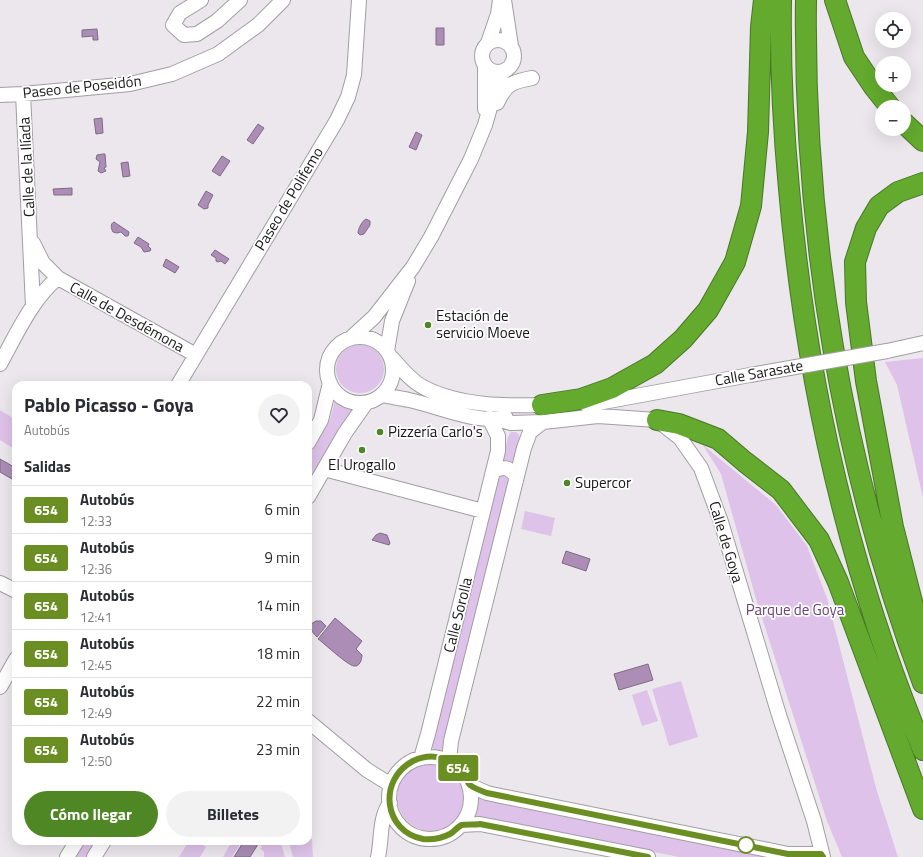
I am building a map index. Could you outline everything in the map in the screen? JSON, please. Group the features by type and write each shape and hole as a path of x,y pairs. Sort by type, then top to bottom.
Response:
{"highway":[{"path":"543,414 612,388 655,364 683,339 708,310 736,262 751,206 758,132 761,27 764,0"},
{"path":"781,0 784,134 794,245 816,389 834,473 859,565 884,647 923,750"},
{"path":"806,0 805,72 808,134 819,247 839,382 858,469 882,560 909,645 923,683"},
{"path":"835,0 854,57 884,100"},
{"path":"911,130 923,141"},
{"path":"923,183 898,192 879,206 866,228 855,262 856,302 866,381 893,527 923,645"},
{"path":"657,420 680,424 718,439 781,490 819,540 838,582 923,809"},
{"path":"914,728 923,782"}],"street":[{"path":"201,0 180,13 173,25 184,35 197,34 217,21 240,0"},
{"name":"Paseo de Poseidón","path":"0,95 130,84 172,74 218,54 258,25 283,0"},
{"name":"Paseo de Polifemo","path":"180,381 337,120 348,96 354,75 359,0"},
{"path":"485,125 485,65 482,51 488,43 498,14 500,0"},
{"path":"485,65 492,71 501,72 512,64 514,57 504,0"},
{"path":"488,43 493,40 503,40 511,46"},
{"path":"389,354 392,321 413,267 447,207 503,90 515,82 532,78 506,69"},
{"path":"485,125 498,79 506,69"},
{"name":"Calle de la Ilíada","path":"23,94 33,306"},
{"name":"Calle de la Ilíada","path":"31,239 43,263 58,278"},
{"path":"351,338 371,338 380,343 389,354 394,368 388,388 382,396 366,403 355,403 344,399 336,392 327,374 330,355 339,345 351,338 374,317 413,267"},
{"path":"0,364 33,306 45,289 58,278"},
{"name":"Calle de Desdémona","path":"58,278 196,355"},
{"name":"Calle Sarasate","path":"389,354 411,379 422,387 436,393 481,404 509,406 543,414 595,403 887,351 923,343"},
{"path":"312,436 321,420 330,382"},
{"name":"Calle Sarasate","path":"382,396 409,400 464,416 493,419 513,416 542,416 565,412 595,403"},
{"path":"312,490 345,433 366,403"},
{"path":"493,419 511,423 543,414 657,420"},
{"name":"Calle Sorolla","path":"449,761 452,741 524,448 530,432 543,414"},
{"name":"Calle Sorolla","path":"420,758 428,734 498,451 498,436 493,419"},
{"name":"Calle de Goya","path":"657,420 680,438 702,468 721,522 779,715 814,821 822,855"},
{"path":"493,471 502,467 510,469 517,477"},
{"path":"324,469 483,511"},
{"path":"0,583 12,589"},
{"path":"0,687 12,666"},
{"path":"312,724 367,770 391,785"},
{"path":"438,757 449,761 458,767 465,775 469,785 472,799 469,813 461,825 450,834 437,839 423,838 410,834 393,816 389,795 391,785 401,770 420,758 438,757"},
{"path":"469,785 487,793 496,795 788,854 822,855"},
{"path":"378,857 383,819 386,809 390,804"},
{"path":"461,825 480,824 648,857"},
{"path":"381,841 405,829"},
{"path":"67,857 74,845"},
{"path":"94,857 102,845"}],"green space":[{"path":"355,345 365,345 377,352 384,364 384,374 377,386 365,393 355,393 347,389 340,382 336,374 336,364 340,356 347,349"},
{"path":"923,358 923,498 897,385 885,362"},
{"path":"335,401 342,406 353,410 312,477 312,451 330,419"},
{"path":"0,410 12,418 12,448 0,440"},
{"path":"511,432 516,432 520,439 444,747 442,750 436,752 433,750 432,746 508,437"},
{"name":"Parque de Goya","path":"703,445 776,505 807,546 827,598 876,788 898,857 842,857 827,821 756,599 721,474"},
{"path":"525,511 555,518 551,536 521,529"},
{"path":"681,681 698,737 669,746 652,689"},
{"path":"647,690 658,721 642,726 632,695"},
{"path":"431,763 444,766 455,773 462,784 465,797 462,810 455,821 444,828 431,831 418,828 407,821 400,810 397,797 400,784 407,773 418,766"},
{"path":"478,797 776,857 679,857 474,816"},
{"path":"312,839 313,857 293,857 290,846 312,845"},
{"path":"82,845 96,845 89,857 75,857"},
{"path":"186,845 203,845 206,847 200,857 179,857"},
{"path":"230,845 240,845 232,857 223,857"},
{"path":"261,845 281,845 285,857 264,857 264,852 260,848 262,848"}],"shaded area":[{"path":"436,28 444,28 444,45 436,45"},
{"path":"97,29 98,40 93,40 93,36 82,37 82,30"},
{"path":"102,118 103,133 96,134 94,119"},
{"path":"258,124 264,128 253,144 247,140"},
{"path":"416,132 422,135 416,150 409,147"},
{"path":"105,154 106,167 104,168 106,171 101,173 98,171 100,162 96,159 97,155"},
{"path":"222,156 230,161 220,176 212,171"},
{"path":"128,162 130,176 123,177 121,163"},
{"path":"72,188 72,195 54,195 53,189"},
{"path":"206,191 213,195 208,208 204,209 198,205"},
{"path":"366,219 370,221 370,225 364,234 360,235 358,233 359,229"},
{"path":"114,222 129,232 128,236 125,236 121,232 113,232 111,226"},
{"path":"138,237 149,244 148,246 151,249 150,251 144,252 141,247 134,243"},
{"path":"215,250 229,259 225,264 221,261 216,261 216,258 211,255"},
{"path":"166,259 179,267 175,273 163,266"},
{"path":"0,459 12,466 12,479 0,472"},
{"path":"380,533 387,535 390,543 389,545 372,540"},
{"path":"566,551 590,559 586,571 562,563"},
{"path":"335,618 362,641 356,649 362,655 361,661 356,666 346,662 318,639"},
{"path":"316,621 321,621 326,626 317,637 312,631 312,623"},
{"path":"648,664 653,680 619,690 614,674"},
{"path":"242,845 258,845 250,857 234,857"}],"bus line":[{"name":"654","path":"648,857 514,832 480,824 461,825 450,834 437,839 423,838 410,834 393,816 389,795 391,785 397,774 405,766 420,758 438,757 449,761 458,767 465,775 469,785 487,793 788,854 821,854 823,857"}],"place":[{"name":"Estación de servicio Moeve","path":"428,325"},
{"name":"Pizzería Carlo's","path":"380,432"},
{"name":"El Urogallo","path":"362,450"},
{"name":"Supercor","path":"567,483"}]}
